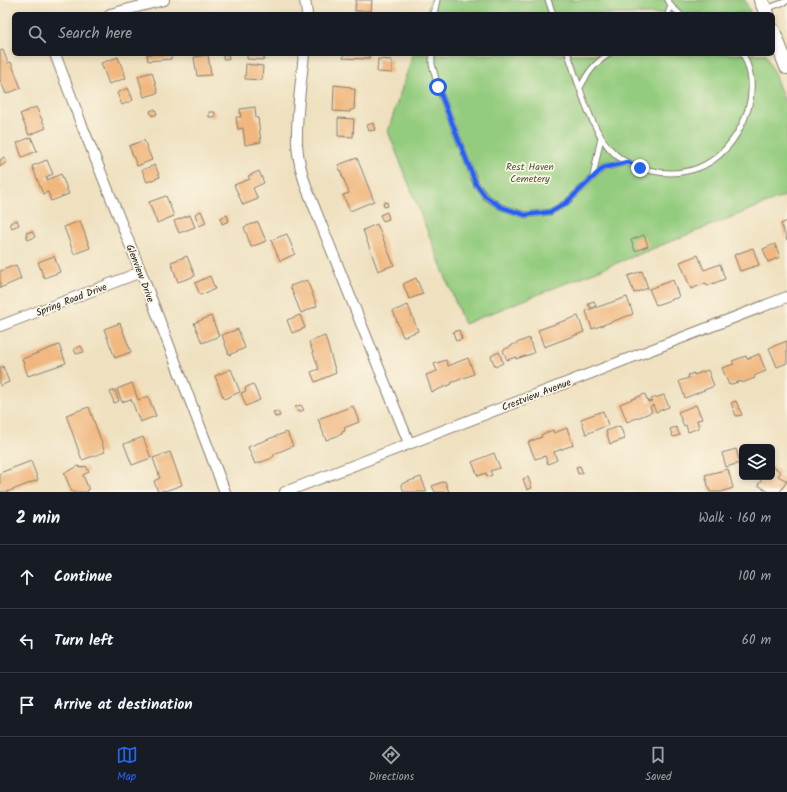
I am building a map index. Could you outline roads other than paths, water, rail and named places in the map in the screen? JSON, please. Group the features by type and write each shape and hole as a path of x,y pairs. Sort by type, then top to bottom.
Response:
{"street":[{"path":"118,12 164,0"},
{"path":"305,0 307,12"},
{"path":"775,36 787,67"},
{"name":"Glenview Drive","path":"56,56 81,124 141,272 225,492"},
{"path":"304,56 298,121 298,145 303,175 307,189 409,443"},
{"name":"Spring Road Drive","path":"0,326 141,272"},
{"name":"Crestview Avenue","path":"285,492 787,297"}],"lane":[{"path":"434,12 437,0"},
{"path":"548,0 552,12"},
{"path":"668,0 671,6 678,12"},
{"path":"764,8 787,1"},
{"path":"669,12 671,6"},
{"path":"432,56 432,64 438,87 476,184 485,196 501,207 525,215 550,212 566,203 603,168 628,162"},
{"path":"569,56 592,119 601,137 615,155 640,168 661,173 680,172 698,168 712,160 731,143 743,124 750,100 751,80 744,56"},
{"path":"580,88 595,64 605,56"},
{"path":"593,177 601,137"}],"park label":[{"name":"Rest Haven Cemetery","path":"530,172"}]}
